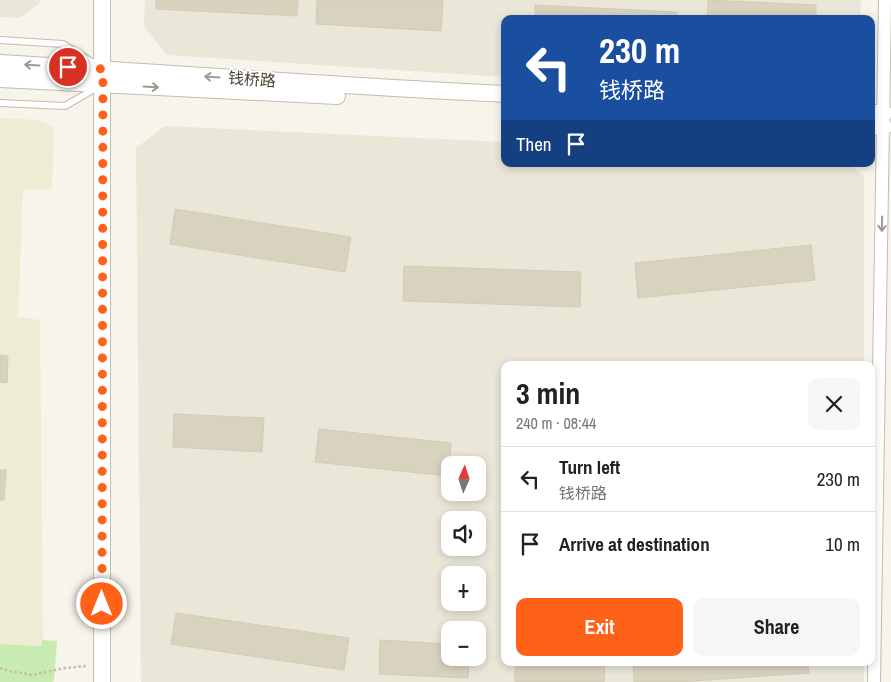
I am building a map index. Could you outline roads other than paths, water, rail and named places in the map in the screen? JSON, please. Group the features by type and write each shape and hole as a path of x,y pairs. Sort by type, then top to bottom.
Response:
{"street":[{"path":"102,0 102,682"},
{"path":"875,495 877,120 885,0"},
{"name":"钱桥路","path":"0,64 103,77 501,105"},
{"name":"钱桥路","path":"0,79 103,77 501,94"},
{"path":"874,666 874,682"}],"lane":[{"path":"0,40 63,44 103,77 66,106 0,103"}]}
